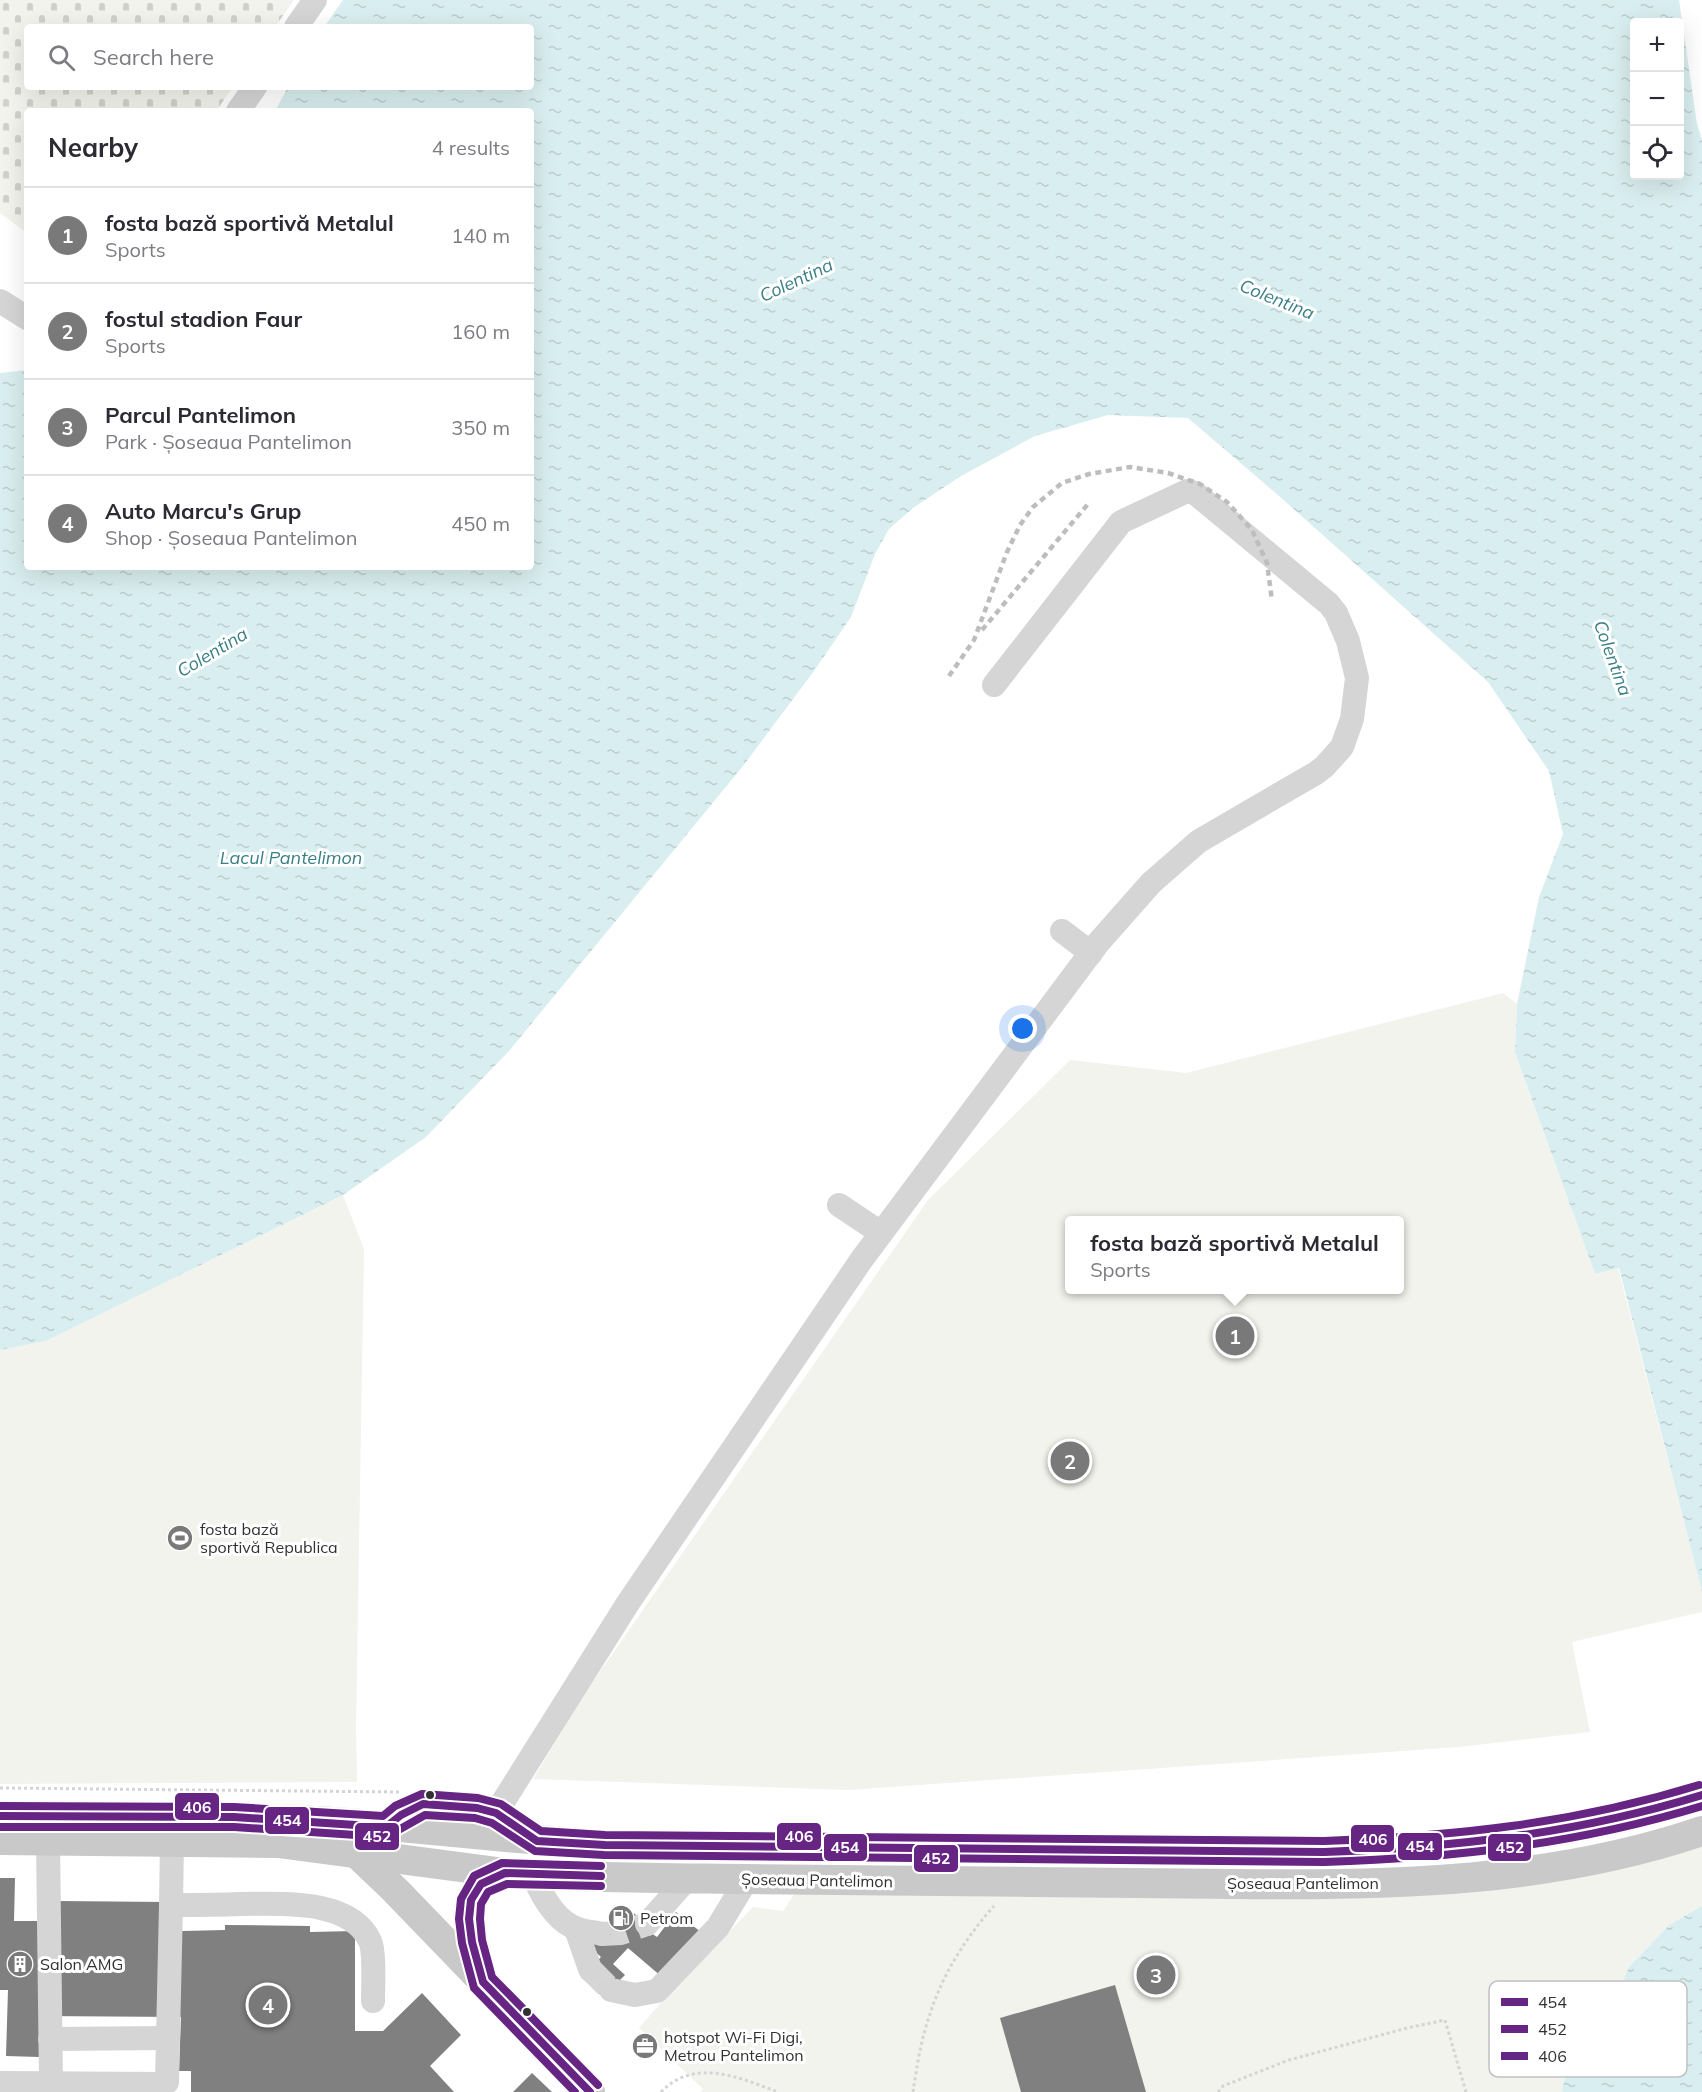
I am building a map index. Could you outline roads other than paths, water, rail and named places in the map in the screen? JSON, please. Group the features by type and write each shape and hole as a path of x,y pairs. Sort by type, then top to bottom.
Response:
{"main road":[{"name":"Șoseaua Pantelimon","path":"0,1816 234,1817 317,1821 605,1845 1312,1852 1406,1849 1492,1841 1579,1828 1653,1811 1702,1795"},
{"path":"317,1821 358,1852 590,2092"},
{"path":"358,1852 386,1827"},
{"name":"Șoseaua Pantelimon","path":"0,1840 278,1844 358,1852 519,1874 1275,1885 1404,1883 1498,1875 1584,1863 1663,1845 1702,1831"},
{"path":"483,1982 472,1942 469,1919 471,1900 481,1884 519,1874"}],"street":[{"path":"298,24 315,0"},
{"path":"240,108 253,90"},
{"path":"0,301 24,316"},
{"path":"496,1813 628,1603 881,1233 1091,953 1151,883 1198,841 1316,773 1330,761 1342,747 1348,733 1357,690 1355,666 1348,642 1336,613 1329,604 1196,493 1187,491 1121,522 994,685"},
{"path":"1062,931 1091,953"},
{"path":"840,1205 881,1233"},
{"path":"386,1827 400,1815 423,1804 477,1808 496,1813 537,1841"},
{"path":"48,1840 51,2084"},
{"path":"0,2083 161,2084 167,2082 172,1841"},
{"path":"519,1874 541,1892 553,1911 576,1929 602,1934"},
{"path":"647,1924 687,1878"},
{"path":"611,1989 636,1995 657,1991 718,1927 747,1879"},
{"path":"171,1905 308,1906 343,1916 360,1927 371,1944 373,2001"},
{"path":"576,1929 590,1969"},
{"path":"50,2039 167,2037"}],"water":[{"name":"Lacul Pantelimon","path":"343,0 1679,0 1682,18 1630,18 1630,180 1684,180 1684,34 1697,124 1702,140 1702,1592 1619,1268 1595,1274 1515,1053 1517,1004 1539,897 1563,834 1549,771 1488,682 1188,418 1108,415 1035,436 961,476 913,508 889,529 875,554 851,617 743,766 509,1051 426,1137 343,1195 46,1341 0,1350 0,373 24,370 24,570 534,570 534,108 277,108 286,90 534,90 534,24 326,24"},
{"path":"1702,1906 1702,2092 1562,2092 1565,2077 1687,2077 1687,1981 1623,1981 1629,1967 1669,1925"}],"tunnel":[{"path":"602,1934 621,1933 647,1924"},
{"path":"590,1969 611,1990"}],"railway":[{"path":"949,676 974,640 1007,552 1020,525 1033,507 1062,483 1089,474 1130,467 1168,473 1200,484 1227,502 1252,530 1267,563 1272,601"},
{"path":"982,630 1088,504"}],"place":[{"name":"fosta bază sportivă Metalul","path":"1235,1336"},
{"name":"fostul stadion Faur","path":"1070,1461"},
{"name":"fosta bază sportivă Republica","path":"180,1538"},
{"name":"Petrom","path":"621,1918"},
{"name":"Salon AMG","path":"20,1964"},
{"name":"Parcul Pantelimon","path":"1156,1975"},
{"name":"Auto Marcu's Grup","path":"268,2005"},
{"name":"hotspot Wi-Fi Digi, Metrou Pantelimon","path":"645,2046"}],"water label":[{"name":"Colentina","path":"796,280"},
{"name":"Colentina","path":"1277,299"},
{"name":"Colentina","path":"212,652"},
{"name":"Colentina","path":"1613,658"}]}
